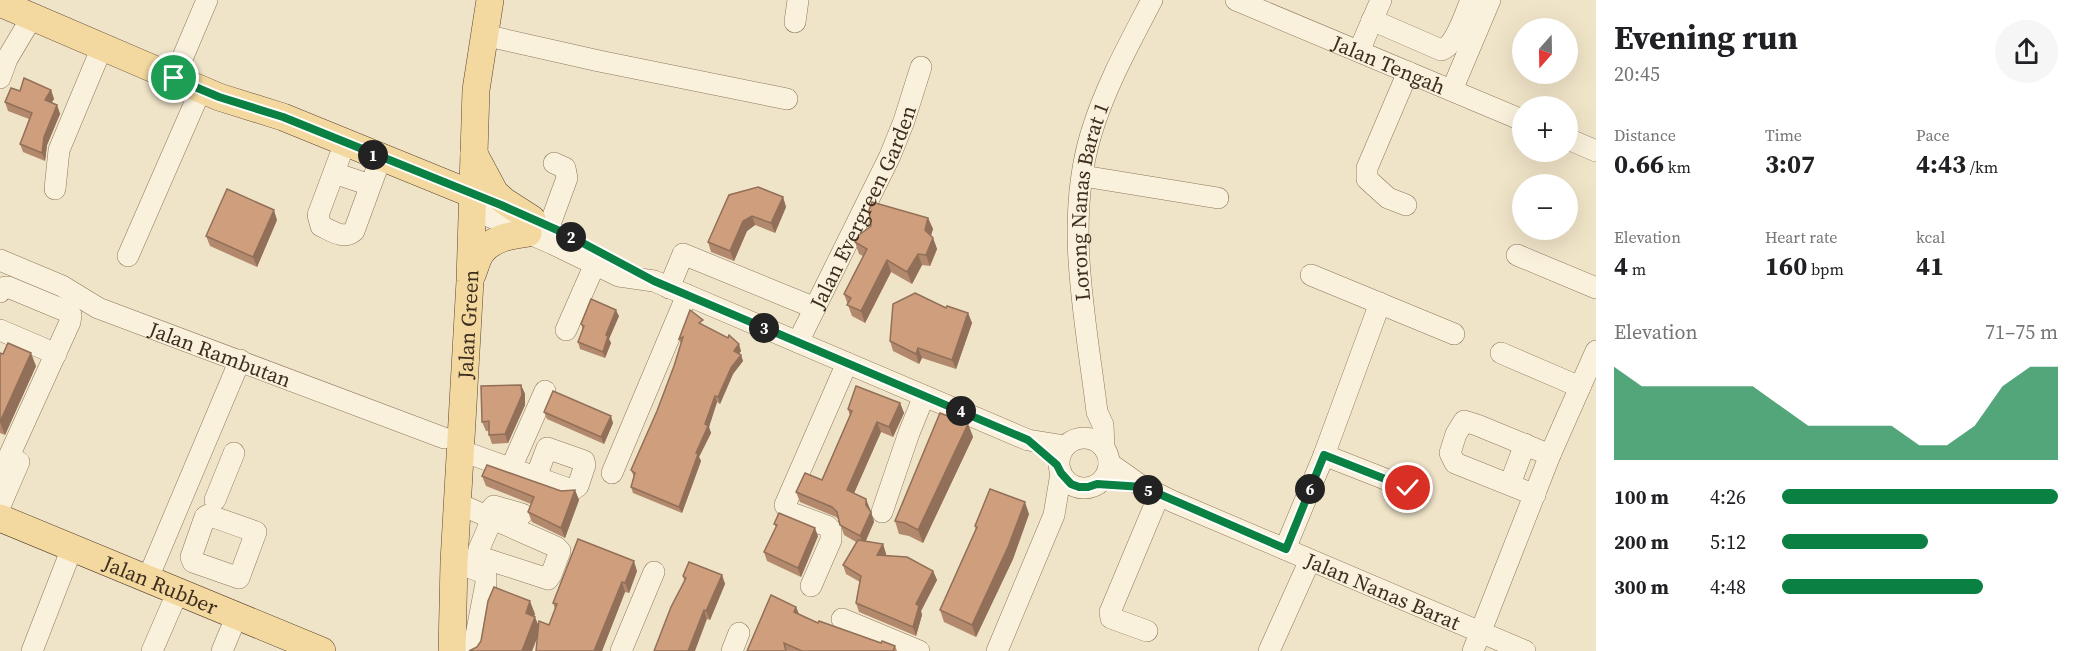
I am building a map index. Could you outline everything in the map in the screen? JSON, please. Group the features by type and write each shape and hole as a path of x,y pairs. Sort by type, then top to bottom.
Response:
{"main road":[{"name":"Jalan Green","path":"435,651 452,444 470,281 465,199 463,86 474,0"},
{"name":"Jalan Green","path":"453,651 457,503 452,444 465,199 473,153 476,90 490,0"},
{"path":"20,8 174,78 210,93 283,117 465,199"},
{"path":"210,93 337,165 373,178 465,199"},
{"path":"473,153 495,193 536,226"},
{"path":"470,281 481,253 493,242 536,226"},
{"name":"Jalan Rubber","path":"0,518 322,651"}],"street":[{"path":"174,78 207,0"},
{"path":"795,22 798,0"},
{"name":"Lorong Nanas Barat 1","path":"1107,455 1103,425 1097,412 1078,253 1079,197 1091,135 1108,86 1152,0"},
{"name":"Jalan Tengah","path":"1236,0 1452,90 1490,0"},
{"path":"1359,51 1381,0"},
{"path":"1372,20 1442,50 1453,41 1471,0"},
{"path":"0,78 8,59 20,8"},
{"path":"484,35 788,99"},
{"path":"55,189 59,150 102,47"},
{"name":"Jalan Evergreen Garden","path":"798,342 890,156 921,68"},
{"path":"1406,205 1388,198 1367,179 1367,168 1408,72"},
{"path":"1452,90 1512,116"},
{"path":"128,256 210,93"},
{"path":"1578,143 1596,151"},
{"path":"536,226 567,178 565,168 554,164"},
{"path":"337,165 318,215 321,226 344,236 354,231 373,178"},
{"path":"1083,176 1218,198"},
{"path":"465,199 536,226 622,263 670,288 1028,440 1098,442 1107,455 1108,471 1093,486 1065,504 1054,515"},
{"path":"536,226 595,264 619,276 670,288"},
{"path":"612,473 670,288 683,254 815,308"},
{"path":"1517,255 1596,288"},
{"name":"Jalan Rambutan","path":"0,261 62,286 98,308 240,360 536,477"},
{"path":"566,330 595,264"},
{"path":"1311,275 1454,334"},
{"path":"0,292 2,288 8,287 71,315 56,354 6,447 0,476"},
{"path":"1286,549 1324,455 1380,303"},
{"path":"0,330 56,354"},
{"path":"1477,642 1550,455 1596,351"},
{"path":"1502,353 1580,387"},
{"path":"148,578 240,360"},
{"path":"811,586 831,540 831,530 827,526 789,512 785,505 847,363"},
{"path":"0,506 56,376"},
{"path":"510,468 545,391"},
{"path":"882,512 924,396"},
{"path":"997,651 1054,515 1060,453 1074,442 1097,412"},
{"path":"1534,495 1455,463 1450,453 1456,435 1464,422 1550,455"},
{"path":"1028,440 1071,484 1079,487 1093,486"},
{"path":"1510,484 1525,444"},
{"path":"191,476 217,493 234,453"},
{"name":"Jalan Nanas Barat","path":"1107,455 1151,491 1310,560 1477,642 1525,651"},
{"path":"1324,455 1408,488"},
{"name":"Jalan Nanas Barat","path":"1093,486 1151,491"},
{"path":"1147,631 1111,618 1110,612 1151,491"},
{"path":"457,503 489,517 494,506 522,514"},
{"path":"32,651 72,548"},
{"path":"1269,651 1310,560"},
{"path":"454,562 486,576 473,651"},
{"path":"152,651 181,592 199,564"},
{"path":"621,651 654,572"},
{"path":"222,651 237,615"},
{"path":"842,619 919,651"}],"building":[{"path":"24,78 51,90 45,100 57,105 44,137 42,153 20,144 32,113 5,102 11,88 20,91"},
{"path":"758,187 783,197 771,223 752,216 743,221 730,251 708,242 729,195"},
{"path":"227,189 274,210 253,257 206,236"},
{"path":"872,202 928,218 925,230 933,238 926,255 918,254 907,272 887,260 861,311 847,305 851,298 844,294 867,249 855,242 859,235 871,226 869,210"},
{"path":"915,293 946,308 947,306 968,313 952,360 918,348 916,354 890,341 893,304"},
{"path":"591,299 616,310 606,335 608,336 603,352 578,342 584,326 581,324"},
{"path":"690,310 703,320 699,323 728,338 729,335 739,344 734,351 741,355 731,368 718,397 715,396 705,424 708,426 696,453 698,454 679,507 631,487 635,473 631,470 674,366 683,337 679,339"},
{"path":"8,343 31,353 0,422 0,353 3,354"},
{"path":"521,385 522,395 505,434 489,435 489,421 482,422 481,386"},
{"path":"856,386 900,403 889,427 877,422 847,490 866,499 866,505 871,512 860,536 840,525 837,512 832,507 796,492 805,473 822,480 852,411 848,409"},
{"path":"553,391 611,416 601,437 544,412"},
{"path":"940,413 968,424 918,530 895,521"},
{"path":"487,465 561,491 575,490 561,528 528,512 534,497 482,476"},
{"path":"990,489 1025,502 1008,547 972,625 940,610 977,527 975,526"},
{"path":"779,513 815,528 798,568 764,552 777,525 774,524"},
{"path":"578,539 634,561 625,583 622,582 594,651 536,651 539,621 549,625 557,604 553,603"},
{"path":"858,540 883,544 877,555 907,557 933,571 916,604 919,606 913,627 856,603 861,576 843,565"},
{"path":"689,562 722,575 706,611 704,610 688,651 654,651 671,607 686,578 683,576"},
{"path":"494,587 530,601 526,613 535,617 522,651 469,651 477,647 481,641 488,601"},
{"path":"771,595 796,607 794,612 818,623 819,621 895,646 893,651 802,651 784,643 786,651 747,651"}],"route":[{"path":"174,78 219,97 283,117 501,205 564,233 654,281 1028,440 1057,465 1064,478 1079,487 1097,484 1143,487 1286,549 1324,455 1408,488"}]}
